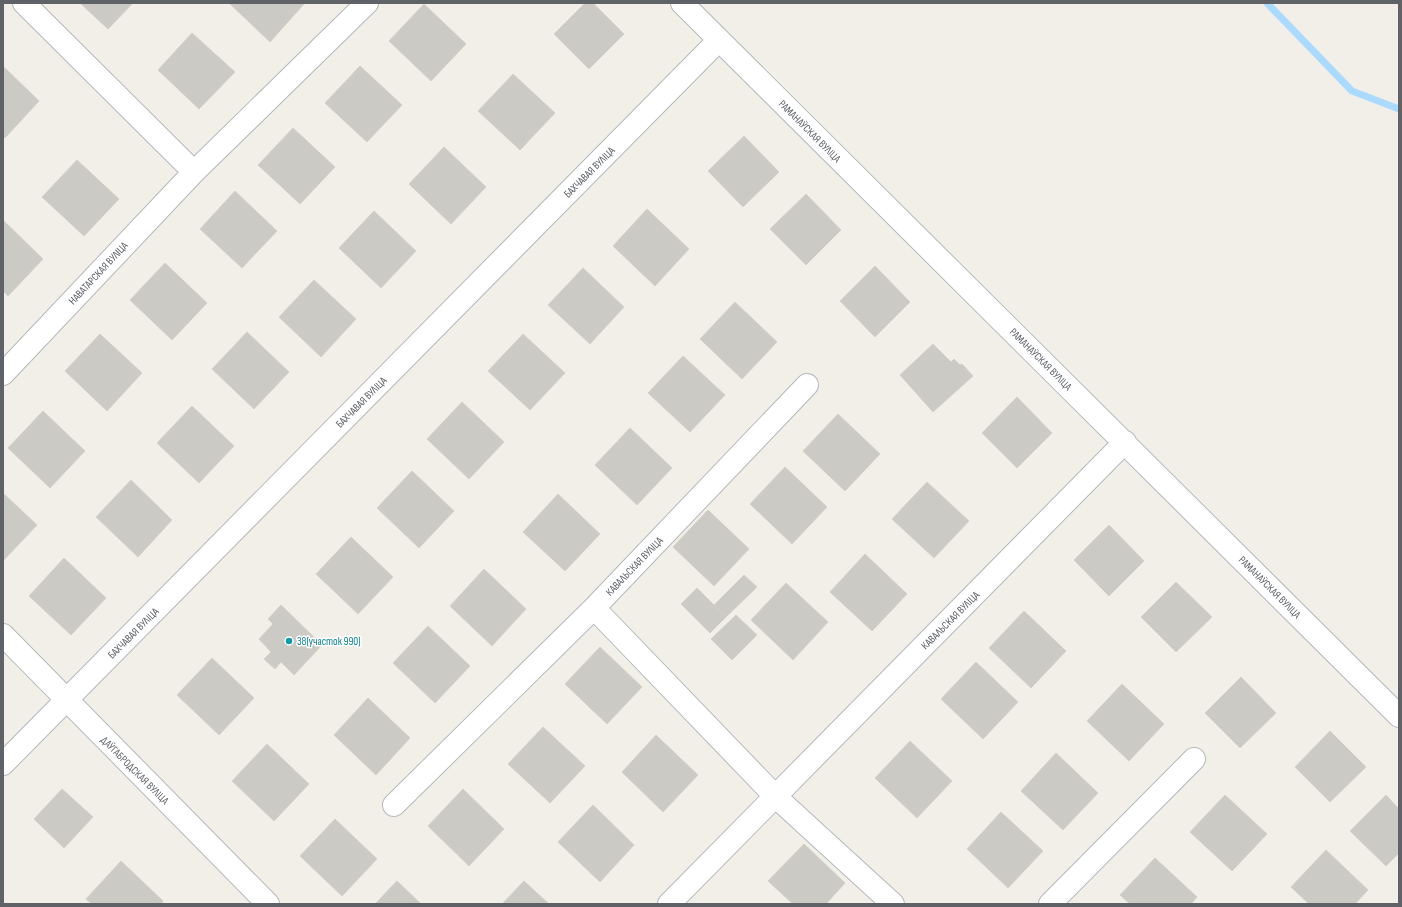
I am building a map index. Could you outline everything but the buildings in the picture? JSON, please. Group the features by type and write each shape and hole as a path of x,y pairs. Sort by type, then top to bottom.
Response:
{"street":[{"path":"24,3 194,172"},
{"name":"НАВАТАРСКАЯ ВУЛІЦА","path":"3,374 194,172 368,3"},
{"name":"РАМАНАЎСКАЯ ВУЛІЦА","path":"682,3 718,41 1125,442 1399,716"},
{"name":"БАХЧАВАЯ ВУЛІЦА","path":"3,764 718,41"},
{"name":"КАВАЛЬСКАЯ ВУЛІЦА","path":"394,805 594,608 807,385"},
{"name":"КАВАЛЬСКАЯ ВУЛІЦА","path":"669,904 1125,442"},
{"path":"594,608 776,797 893,904"},
{"name":"ДАЎГАБРОДСКАЯ ВУЛІЦА","path":"3,635 268,904"},
{"path":"1050,904 1194,759"}],"waterway":[{"path":"1267,3 1352,91 1399,109"}],"place":[{"name":"38(участок 990)","path":"289,641"}]}
